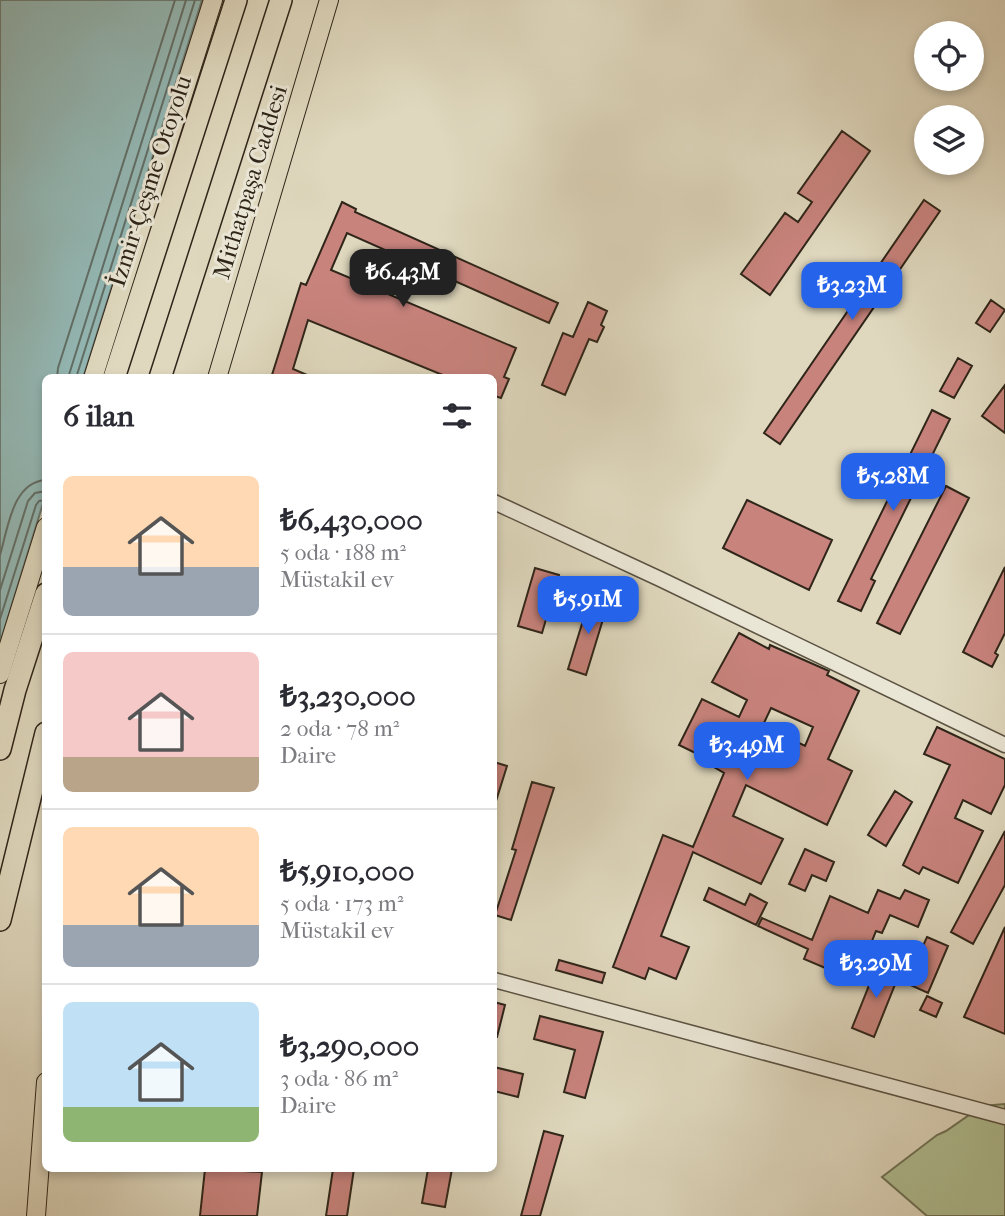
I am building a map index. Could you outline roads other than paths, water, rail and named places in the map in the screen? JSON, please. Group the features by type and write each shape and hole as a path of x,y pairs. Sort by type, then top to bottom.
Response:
{"highway":[{"name":"İzmir-Çeşme Otoyolu","path":"115,374 236,0"},
{"path":"161,374 281,0"},
{"path":"0,749 42,607"},
{"path":"0,920 42,749"}],"main road":[{"path":"94,374 213,0"},
{"name":"Mithatpaşa Caddesi","path":"218,374 330,0"},
{"path":"0,674 42,540"},
{"path":"36,1216 42,1136"}],"lane":[{"path":"497,503 1005,745"},
{"path":"497,981 1005,1116"}],"water":[{"path":"0,0 202,0 84,374 42,374 42,507 0,643"}]}
